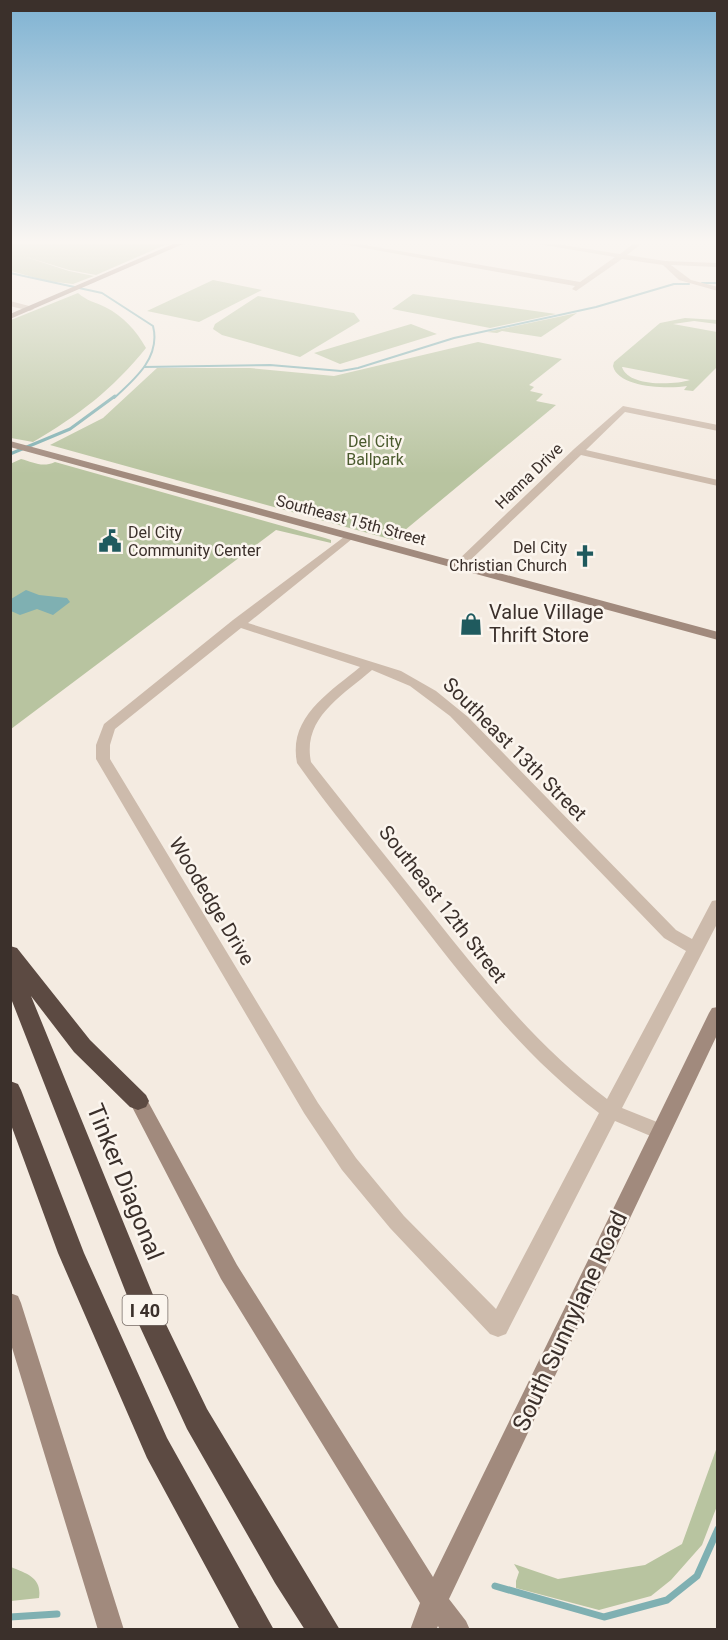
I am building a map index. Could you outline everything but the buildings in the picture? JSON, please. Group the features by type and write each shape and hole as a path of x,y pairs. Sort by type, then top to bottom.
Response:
{"highway":[{"path":"10,953 81,1046 138,1101"},
{"name":"Tinker Diagonal","path":"10,969 148,1316 197,1419 286,1572 324,1629"},
{"name":"I 40","path":"10,1090 71,1252 143,1417 258,1629"}],"main road":[{"name":"Southeast 15th Street","path":"10,444 717,636"},
{"name":"South Sunnylane Road","path":"423,1629 434,1601 454,1565 717,1013"},
{"name":"Tinker Diagonal","path":"138,1101 229,1272 434,1601 457,1629"},
{"path":"10,1303 111,1629"}],"street":[{"name":"Hanna Drive","path":"458,566 623,409 717,428"},
{"path":"577,451 717,483"},
{"name":"Woodedge Drive","path":"348,537 109,727 103,745 103,759 311,1108 349,1164 397,1222 498,1327 610,1111"},
{"name":"Southeast 13th Street","path":"237,623 418,683 435,694 670,934 695,949"},
{"name":"Southeast 12th Street","path":"369,666 316,714 303,732 301,749 304,764 480,987 522,1032 573,1083 610,1111 660,1132"},
{"path":"610,1111 717,905"}],"green space":[{"path":"11,321 125,321 133,329 146,348 94,401 33,442 11,438"},
{"path":"220,321 360,321 300,357 222,335 213,329"},
{"path":"451,321 525,321 490,328"},
{"path":"541,321 566,321 541,337 502,331 487,332"},
{"path":"672,321 717,321 717,324 694,321 673,324 717,332 717,367 693,391 684,390 687,386 657,387 634,383 617,373 613,366 614,362 660,323","holes":["622,367 690,380 652,383 633,378 626,374"]},
{"path":"411,324 437,334 340,364 314,353"},
{"name":"Del City Ballpark","path":"478,342 562,359 529,385 534,387 530,391 543,394 536,401 556,405 393,540 50,445 103,418 157,368 250,368 334,376"},
{"path":"21,459 42,464 55,462 325,538 331,540 331,543 276,530 11,729 10,464"},
{"path":"717,1447 717,1506 702,1545 671,1580 651,1596 599,1610 516,1588 519,1572 514,1564 558,1579 645,1565 682,1544"},
{"path":"11,1567 36,1581 39,1598 11,1601"}],"water":[{"path":"26,590 39,595 67,598 70,602 53,615 37,609 20,615 11,611 11,599"}],"waterway":[{"path":"114,398 138,375 150,357 153,348 153,326 145,321"},
{"path":"144,367 270,365 341,371 358,368 454,338 534,321"},
{"path":"10,454 70,429 115,396"},
{"path":"495,1586 604,1617 667,1600 697,1576 718,1529"},
{"path":"10,1617 57,1614"}],"place":[{"name":"Del City Community Center","path":"110,541"},
{"name":"Del City Christian Church","path":"585,556"},
{"name":"Value Village Thrift Store","path":"471,624"}]}
